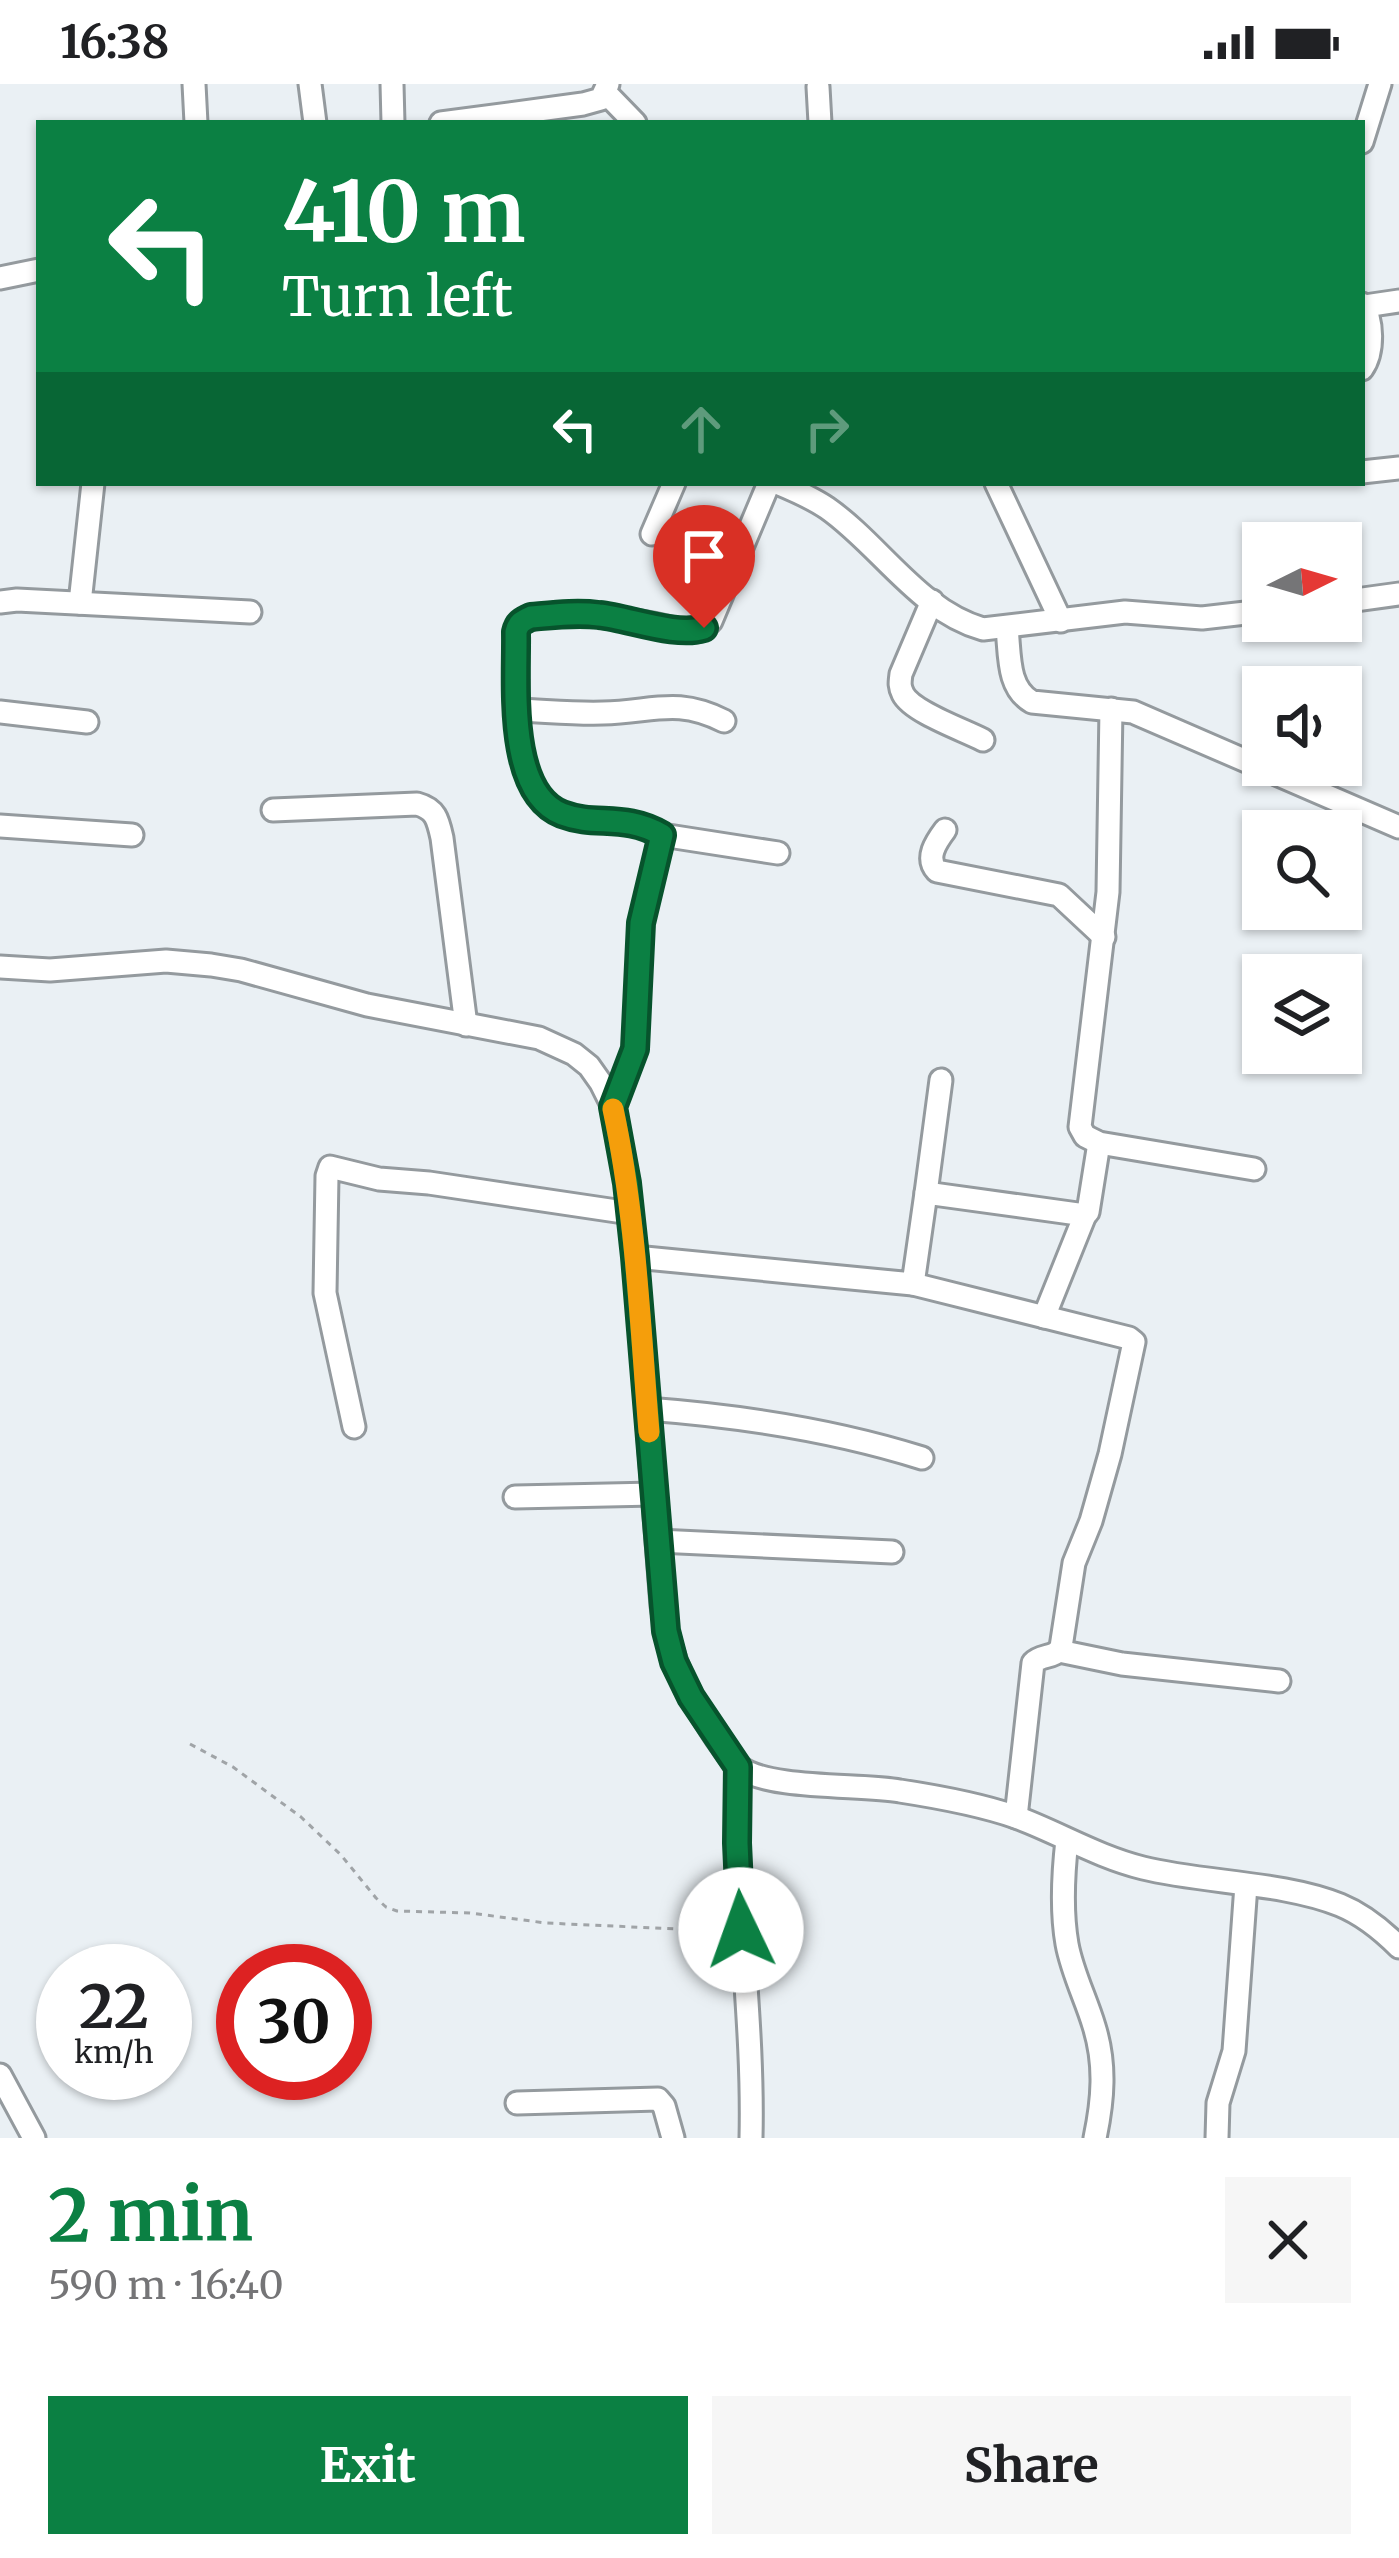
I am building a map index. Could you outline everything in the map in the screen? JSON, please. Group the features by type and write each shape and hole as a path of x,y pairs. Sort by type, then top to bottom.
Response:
{"street":[{"path":"194,84 196,120"},
{"path":"310,84 315,120"},
{"path":"392,84 393,120"},
{"path":"1365,132 1380,84"},
{"path":"1390,84 1399,90"},
{"path":"818,87 820,120"},
{"path":"463,120 583,104 601,99 606,88 633,120"},
{"path":"0,278 36,272"},
{"path":"1365,305 1399,301"},
{"path":"1365,307 1370,346 1365,365"},
{"path":"1365,472 1399,468"},
{"path":"80,603 92,486"},
{"path":"652,534 673,486"},
{"path":"772,486 711,622 704,628 679,629 596,614 531,617 516,632 518,734 536,792 546,804 562,814 634,822 662,835 778,853"},
{"path":"779,486 829,509 932,601 970,626 1007,628 1125,612 1202,618 1242,613"},
{"path":"997,486 1061,621"},
{"path":"1362,599 1399,595"},
{"path":"932,601 901,674 904,697 983,740"},
{"path":"0,602 250,612"},
{"path":"1007,628 1014,685 1019,695 1032,702 1133,712 1399,827"},
{"path":"518,710 597,713 686,706 724,721"},
{"path":"1111,709 1108,892 1080,1127 1085,1136 1099,1143 1254,1169"},
{"path":"0,712 87,722"},
{"path":"273,810 429,807 438,818 442,838 466,1025"},
{"path":"0,826 132,835"},
{"path":"945,830 932,853 937,872 1059,895 1104,937"},
{"path":"613,1107 635,1049 641,923 662,835"},
{"path":"0,967 77,970 187,961 241,970 367,1005 538,1038 574,1054 589,1066 613,1107 635,1257 664,1618 674,1662 691,1697 738,1767 772,1779 892,1789 956,1800 1016,1817 1141,1868 1340,1905 1398,1937"},
{"path":"914,1284 941,1081"},
{"path":"1044,1317 1088,1212 1099,1143"},
{"path":"354,1426 325,1293 330,1167 379,1179 630,1213"},
{"path":"926,1192 1085,1215"},
{"path":"635,1257 914,1284 1129,1338 1135,1346 1110,1454 1074,1563 1059,1651"},
{"path":"647,1409 718,1414 865,1440 922,1458"},
{"path":"515,1497 654,1494"},
{"path":"658,1540 892,1552"},
{"path":"1016,1817 1034,1663 1039,1658 1059,1651 1122,1664 1279,1682"},
{"path":"738,1767 737,1843 751,2138"},
{"path":"1066,1840 1063,1888 1068,1948 1095,2028 1102,2067 1095,2138"},
{"path":"1217,2138 1218,2103 1234,2051 1246,1886"},
{"path":"0,2075 34,2138"},
{"path":"518,2103 655,2098 664,2106 673,2138"}],"path":[{"path":"190,1744 233,1767 301,1817 386,1907 547,1923 741,1930"}],"slow traffic":[{"path":"613,1109 627,1183 649,1432"}],"route":[{"path":"704,628 679,629 596,614 523,620 516,632 518,734 528,773 546,804 562,814 634,822 662,835 641,923 635,1049 613,1107 635,1257 668,1645 691,1697 738,1767 741,1930"}]}
